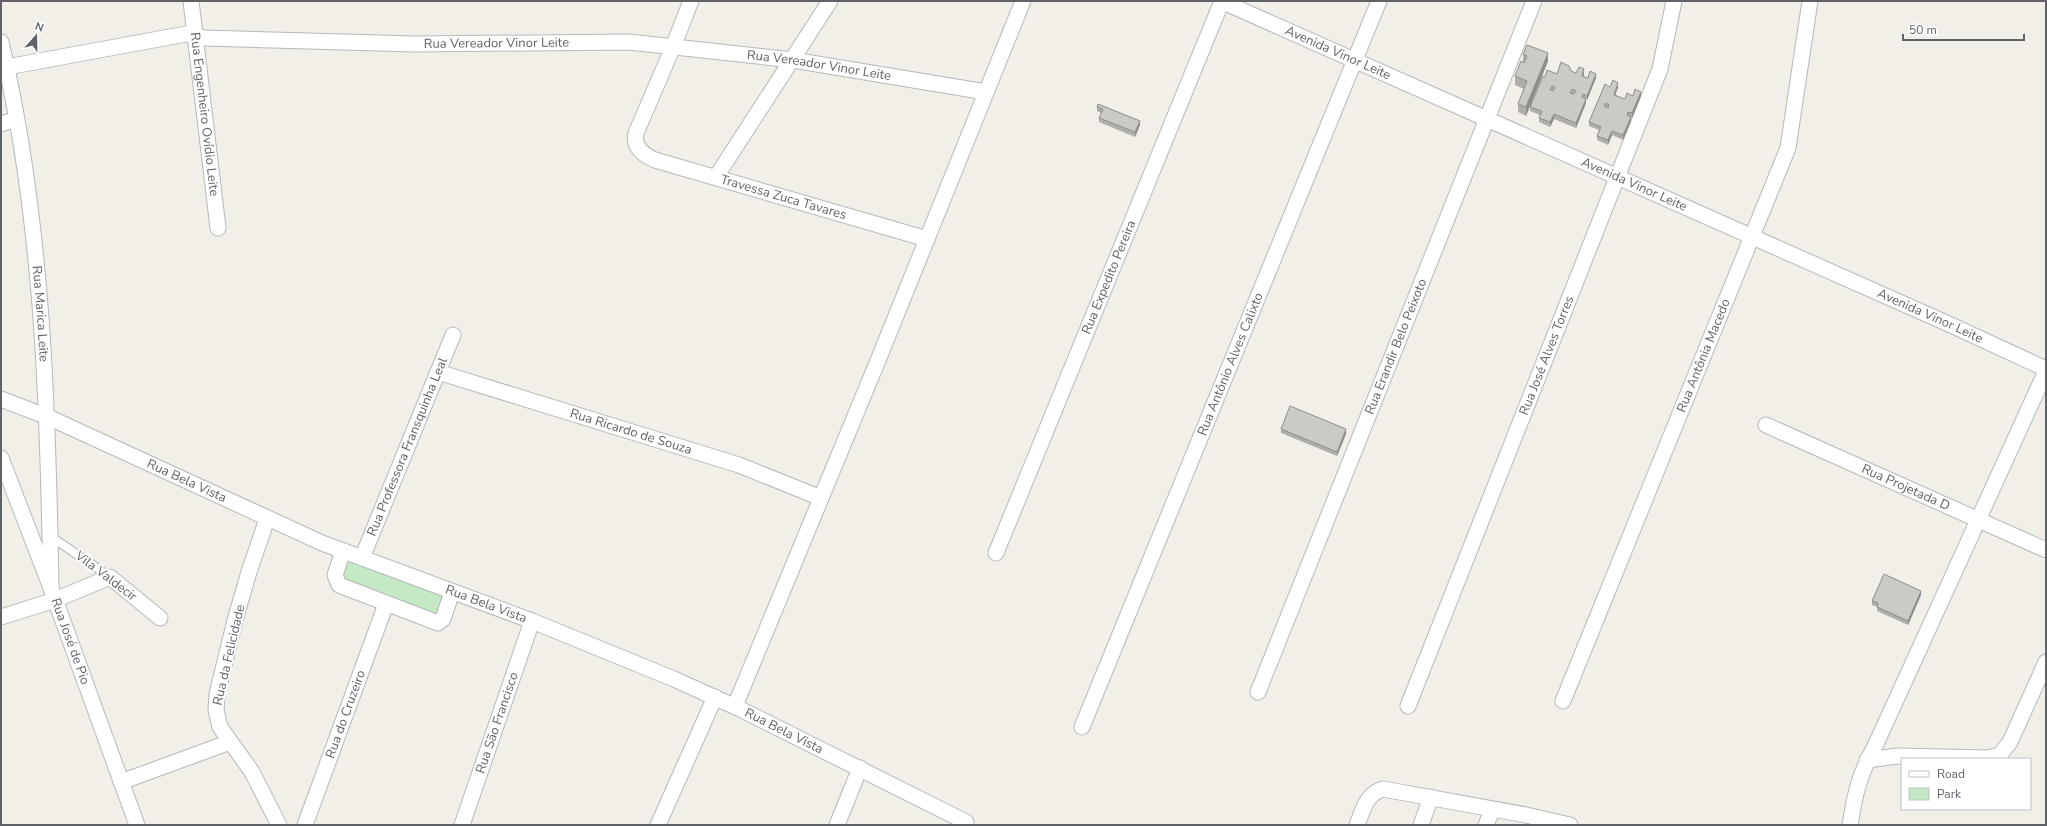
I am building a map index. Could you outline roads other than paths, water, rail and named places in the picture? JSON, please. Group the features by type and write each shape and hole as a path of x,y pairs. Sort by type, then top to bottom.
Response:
{"street":[{"name":"Rua Engenheiro Ovídio Leite","path":"191,1 218,228"},
{"path":"673,47 691,1"},
{"path":"716,177 790,60 830,1"},
{"path":"735,706 1023,1"},
{"name":"Avenida Vinor Leite","path":"1222,1 1951,324 2046,370"},
{"name":"Rua Expedito Pereira","path":"996,553 1222,1"},
{"name":"Rua Antônio Alves Calixto","path":"1082,727 1379,1"},
{"name":"Rua Erandir Belo Peixoto","path":"1258,692 1534,1"},
{"name":"Rua José Alves Torres","path":"1408,706 1660,69 1674,1"},
{"name":"Rua Antônia Macedo","path":"1563,701 1788,148 1810,1"},
{"name":"Rua Vereador Vinor Leite","path":"7,67 186,34 212,38 414,44 629,42 790,60 986,92"},
{"name":"Rua Marica Leite","path":"1,42 16,119 37,275 48,417 50,536 53,594"},
{"name":"Travessa Zuca Tavares","path":"673,47 636,133 636,143 641,152 655,160 927,239"},
{"path":"1,124 16,119"},
{"name":"Rua Professora Fransquinha Leal","path":"362,558 453,335"},
{"path":"1850,825 1856,787 1867,760 1979,519 2046,370"},
{"name":"Rua Ricardo de Souza","path":"438,372 738,466 821,498"},
{"name":"Rua Bela Vista","path":"1,399 48,417 267,520 343,551 532,621 674,679 735,706 966,822"},
{"name":"Rua Projetada D","path":"1766,424 2046,550"},
{"name":"Rua José de Pio","path":"1,458 53,594 120,782 137,825"},
{"name":"Rua da Felicidade","path":"267,520 248,572 217,694 216,718 220,727 252,772 279,825"},
{"path":"343,551 335,575 338,584 346,589 438,623 443,619 452,592"},
{"path":"1,616 53,594 110,577"},
{"name":"Vila Valdecir","path":"110,577 160,618"},
{"name":"Rua do Cruzeiro","path":"305,825 386,604"},
{"name":"Rua São Francisco","path":"462,825 532,621"},
{"path":"1867,760 1898,756 1993,758 1999,756 2010,742 2046,662"},
{"path":"658,825 715,697"},
{"path":"120,782 230,742"},
{"path":"838,825 860,768"},
{"path":"1357,825 1372,793 1383,789 1526,815 1570,825"},
{"path":"1421,825 1431,797"},
{"path":"1486,825 1492,810"}],"lane":[{"name":"Vila Valdecir","path":"50,536 110,577"}]}
